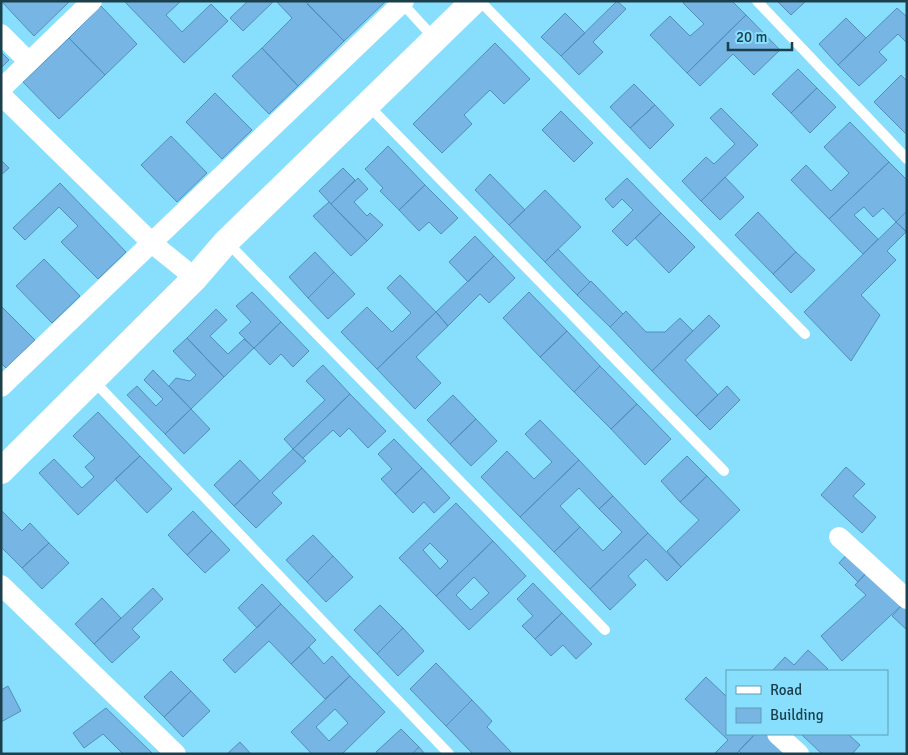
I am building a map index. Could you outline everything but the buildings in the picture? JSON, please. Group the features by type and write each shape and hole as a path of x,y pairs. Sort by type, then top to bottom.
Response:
{"street":[{"path":"1,89 92,1"},
{"path":"1,471 92,378 195,278 226,242 474,1"},
{"path":"1,387 153,244 403,2"},
{"path":"1,34 29,62"},
{"path":"1,95 153,244 195,278"},
{"path":"839,537 907,598"},
{"path":"1,585 172,752"},
{"path":"778,735 799,754"}],"lane":[{"path":"480,1 805,334"},
{"path":"757,1 907,159"},
{"path":"403,2 435,39"},
{"path":"367,104 724,471"},
{"path":"226,242 605,630"},
{"path":"92,378 449,754"}]}
